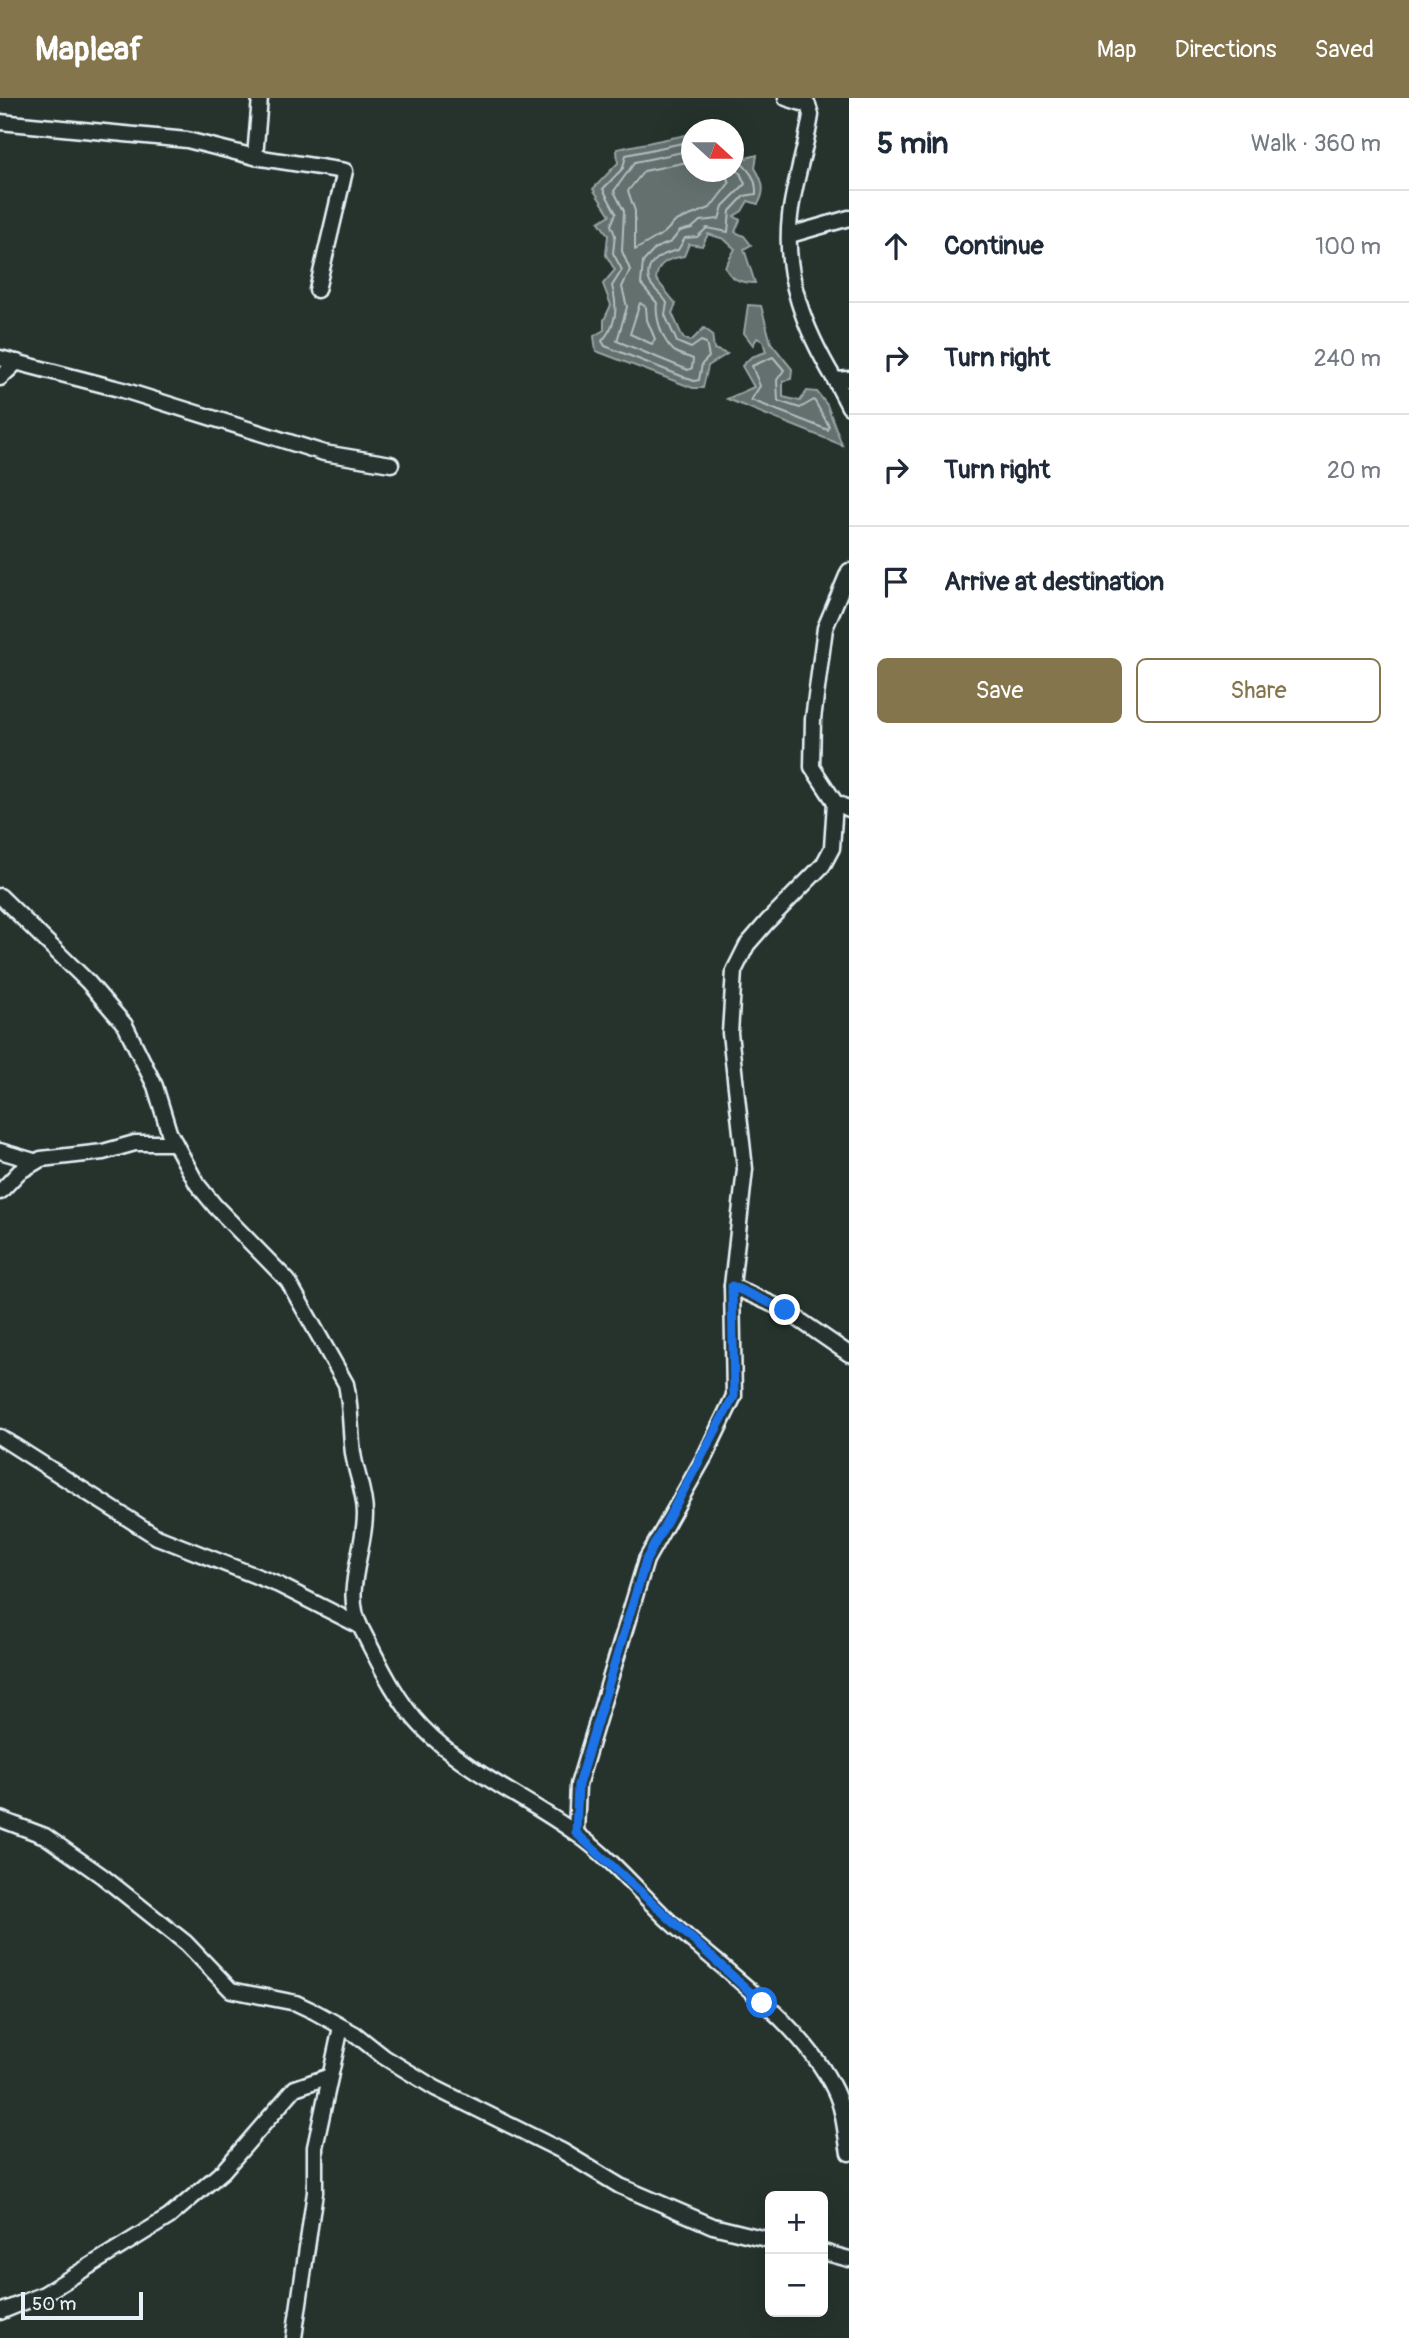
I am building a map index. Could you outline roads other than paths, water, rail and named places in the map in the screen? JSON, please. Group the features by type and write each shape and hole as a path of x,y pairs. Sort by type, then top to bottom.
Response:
{"street":[{"path":"255,157 260,98"},
{"path":"786,98 808,105 811,115 790,216 789,264 796,300 842,380 849,407"},
{"path":"0,122 187,141 255,157 345,171 317,290"},
{"path":"790,235 849,218"},
{"path":"0,358 123,390 324,453 391,464"},
{"path":"0,377 17,362"},
{"path":"849,572 825,628 813,719 812,767 835,802 849,809"},
{"path":"576,1833 581,1772 646,1560 711,1445 734,1396 732,1286 745,1169 730,1033 734,971 747,945 766,922 823,865 832,848 835,802"},
{"path":"0,896 88,982 125,1025 141,1053 175,1143 215,1206 288,1281 346,1384 351,1404 351,1436 363,1489 365,1513 354,1591 358,1625 420,1725 491,1780 576,1833 793,2033 835,2091 849,2153"},
{"path":"0,1151 34,1161 103,1152 135,1143 175,1143"},
{"path":"0,1192 34,1161"},
{"path":"732,1286 785,1310 849,1354"},
{"path":"0,1437 157,1537 279,1586 358,1625"},
{"path":"0,1819 45,1836 96,1872 186,1943 224,1985 242,1993 296,2003 341,2027 435,2088 562,2151 620,2186 713,2226 765,2238"},
{"path":"293,2338 314,2192 315,2147 341,2027"},
{"path":"0,2312 44,2294 169,2217 223,2171 295,2088 330,2076"},
{"path":"828,2253 849,2259"}],"water":[{"path":"681,136 681,182 744,182 744,154 746,158 757,155 755,168 760,177 762,195 758,204 748,201 742,211 734,216 740,220 735,232 744,236 751,245 744,249 755,283 741,281 730,275 725,267 735,249 724,239 708,234 702,246 689,244 684,256 665,262 657,273 656,279 676,304 672,313 683,338 691,341 704,328 712,334 714,349 727,354 708,366 703,388 693,388 596,351 594,336 604,330 604,320 611,305 603,284 615,270 606,255 608,235 599,222 610,215 593,189 618,163 617,149"},
{"path":"748,305 761,306 771,343 792,369 791,379 783,381 783,397 800,401 807,391 817,392 827,405 842,445 727,399 754,387 742,366 751,357 766,352 763,341 757,338 753,345 744,333"}]}
